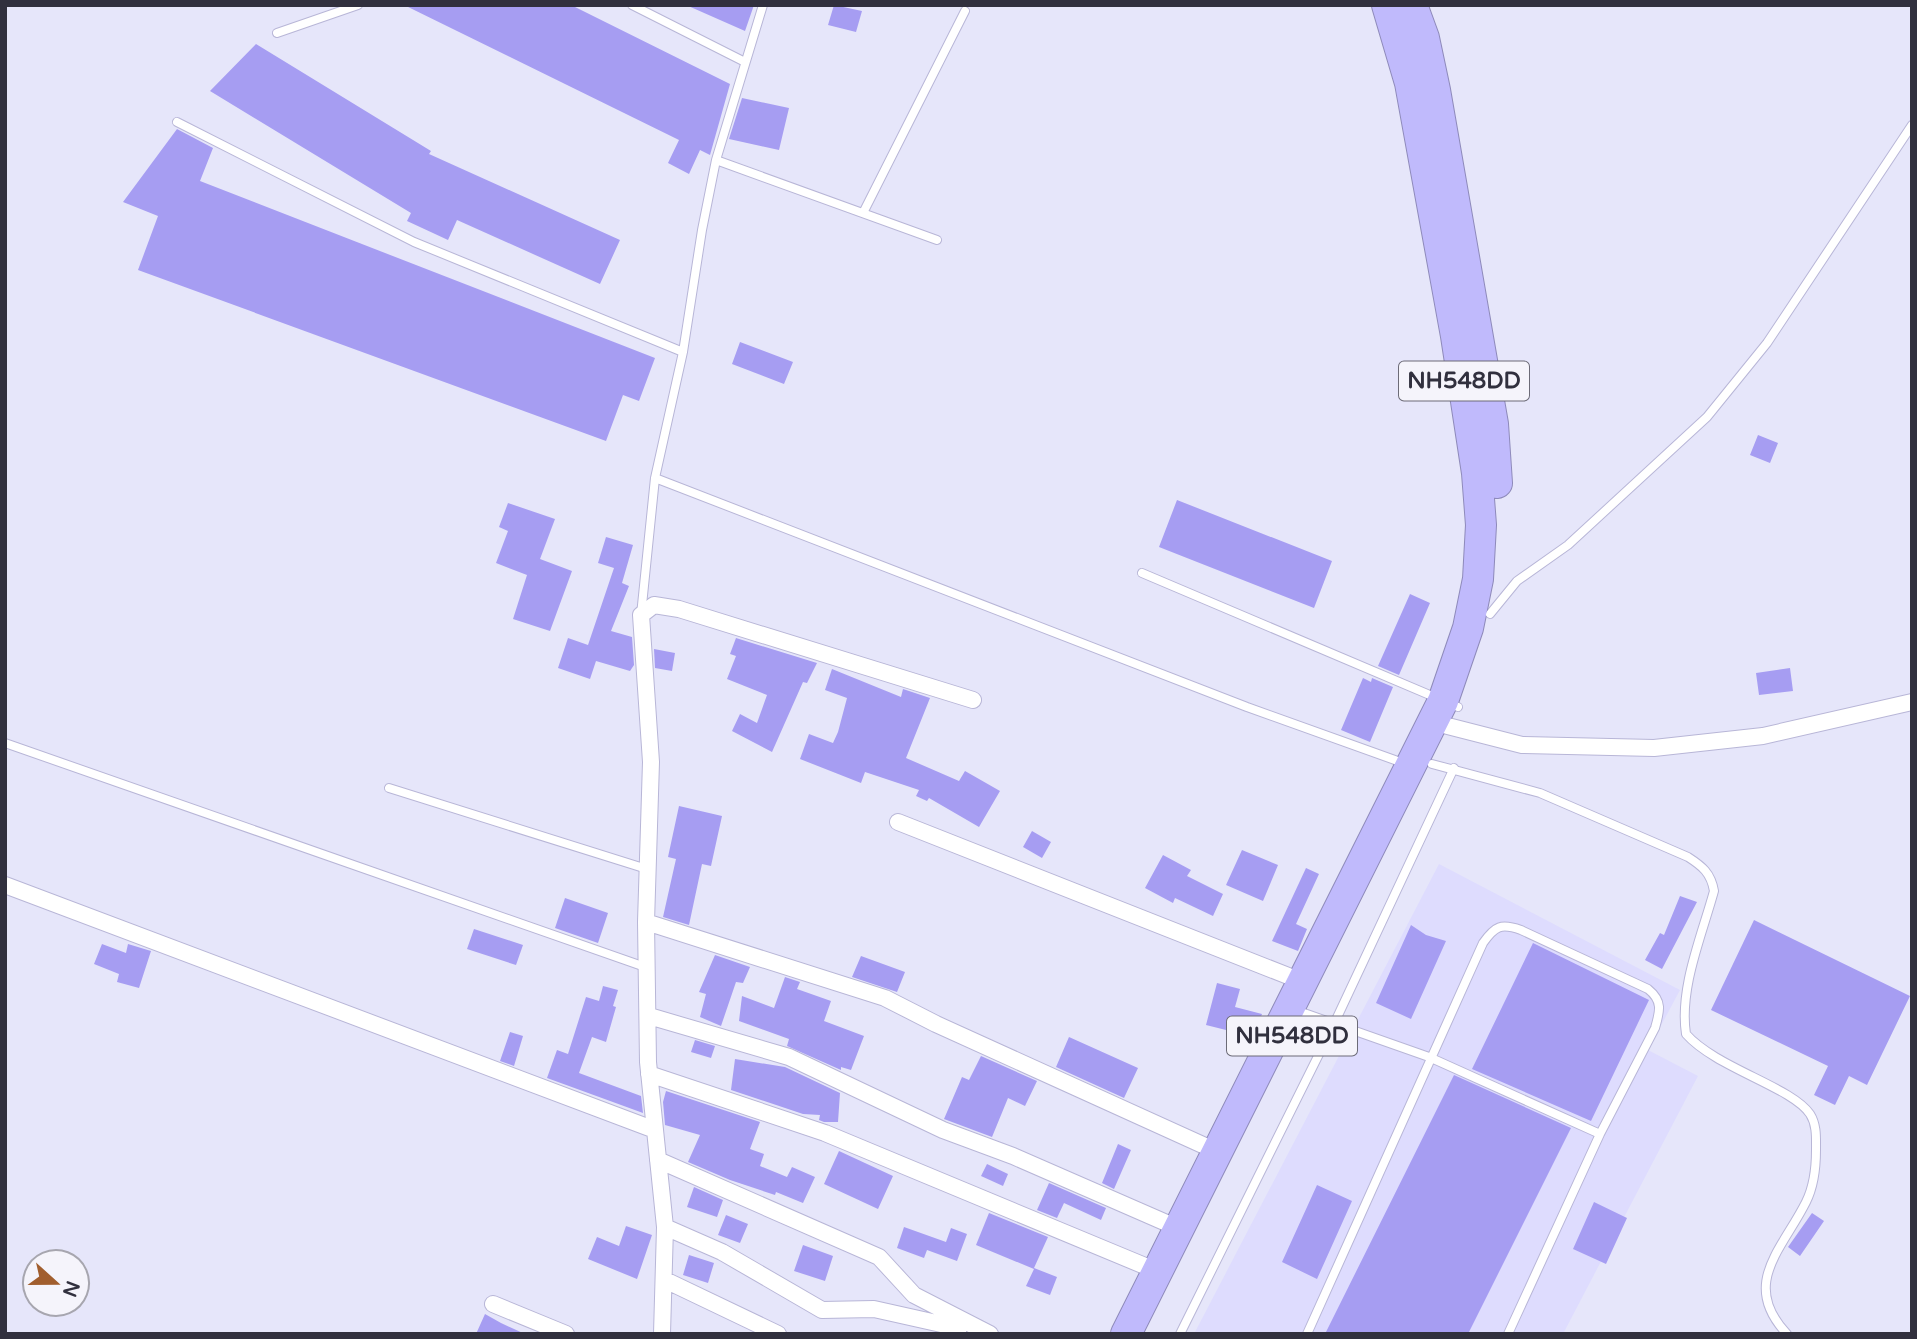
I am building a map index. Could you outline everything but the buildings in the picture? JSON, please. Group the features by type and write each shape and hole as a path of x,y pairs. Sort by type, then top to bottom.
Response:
{"highway":[{"name":"NH548DD","path":"1387,5 1410,83 1498,488 1500,552 1490,614 1446,715"},
{"name":"NH548DD","path":"1145,1334 1304,1013 1432,766 1478,579 1481,525 1478,400 1435,90 1424,38 1412,5"},
{"name":"NH548DD","path":"1126,1334 1301,981 1432,766"}],"street":[{"path":"662,1334 665,1227 649,1074 646,922 650,870 651,762 641,615 654,605 679,609 972,700"},
{"path":"1446,715 1522,745 1654,748 1763,736 1912,702"},
{"path":"898,822 1301,981"},
{"path":"5,885 655,1130"},
{"path":"646,922 894,1001 936,1024 1216,1152"},
{"path":"649,1016 789,1057 943,1130 1013,1156 1178,1228"},
{"path":"649,1074 825,1133 1157,1271"},
{"path":"658,1160 879,1257 921,1300 990,1334"},
{"path":"665,1227 722,1252 822,1310 887,1310 928,1318 970,1334"},
{"path":"665,1280 778,1334"},
{"path":"493,1304 566,1334"}],"lane":[{"path":"277,33 358,5"},
{"path":"632,5 745,62"},
{"path":"641,615 655,478 683,352 716,160 762,5"},
{"path":"863,213 965,11"},
{"path":"177,122 414,242 683,352"},
{"path":"1490,614 1517,581 1568,545 1707,417 1767,343 1912,125"},
{"path":"716,160 937,240"},
{"path":"655,478 1234,702 1432,766 1540,793 1688,857 1703,867 1712,879 1714,891 1686,996 1683,1016 1686,1034 1716,1060 1791,1098 1809,1112 1814,1123 1816,1173 1807,1200 1766,1275 1765,1296 1772,1318 1787,1334"},
{"path":"1142,573 1446,715"},
{"path":"5,743 648,968"},
{"path":"1180,1334 1334,1024 1432,766"},
{"path":"389,788 650,870"},
{"path":"1307,1334 1429,1057 1488,936 1501,925 1521,930 1648,989 1657,996 1660,1010 1655,1028 1600,1134 1508,1334"},
{"path":"1304,1013 1429,1057 1600,1134"}],"shaded area":[{"path":"1439,864 1680,990 1648,1050 1698,1076 1563,1334 1194,1334"}]}
